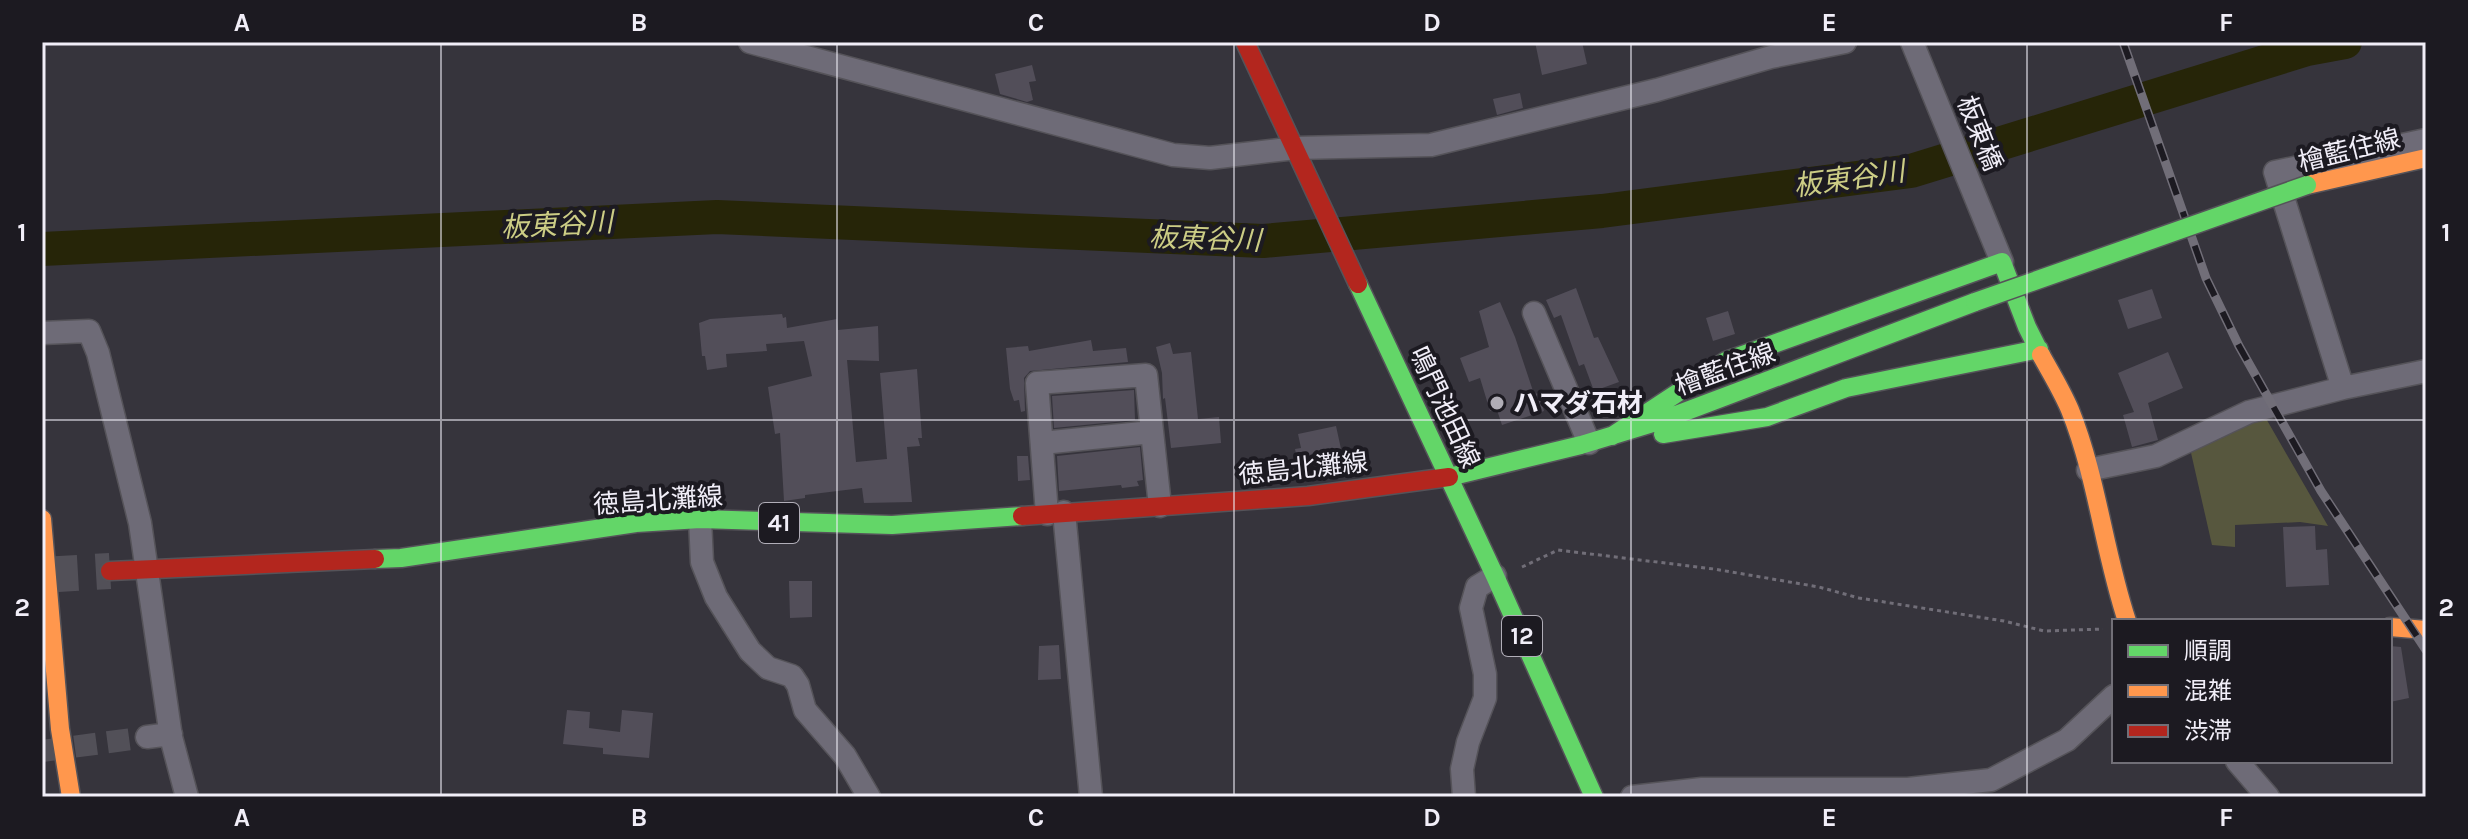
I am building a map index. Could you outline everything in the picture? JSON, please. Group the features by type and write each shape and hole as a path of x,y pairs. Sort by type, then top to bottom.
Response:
{"main road":[{"name":"鳴門池田線","path":"1245,42 1495,576 1594,797"},
{"name":"檜藍住線","path":"1449,477 1612,436 1737,394 1975,302 2307,185 2426,158"},
{"path":"1612,436 1726,361 1998,254 2027,327 2070,410 2088,470 2114,582 2118,619"},
{"path":"1612,436 1675,434 1767,417 1846,388 2039,349"},
{"name":"徳島北灘線","path":"110,571 401,558 636,523 700,519 892,525 1308,496 1449,477"},
{"path":"42,519 60,729 74,797"},
{"path":"2392,627 2426,630"}],"street":[{"path":"750,42 1173,155 1210,158 1299,156 1431,145 1627,98 1771,57 1845,42"},
{"name":"板東橋","path":"1912,42 1998,254"},
{"path":"2343,388 2275,172 2426,140"},
{"path":"1534,313 1589,443"},
{"path":"42,333 89,331 98,353 140,523 171,734 187,797"},
{"path":"2088,470 2156,456 2249,412 2426,371"},
{"path":"1091,797 1056,513 1042,443 1037,383 1146,375 1160,506"},
{"path":"1042,443 1152,432"},
{"path":"700,519 702,562 716,597 750,651 768,668 792,676 805,710 845,756 869,797"},
{"path":"1464,797 1462,769 1485,698 1485,674 1471,608 1477,587 1495,576"},
{"path":"1632,797 1702,789 1908,789 1991,780 2067,740 2112,698"},
{"path":"147,737 171,734"},
{"path":"2239,763 2268,797"}],"path":[{"path":"1495,576 1558,550 1714,569 1819,587 1859,598 2004,621 2044,631 2112,626"}],"green space":[{"path":"2264,415 2328,526 2300,522 2235,525 2235,547 2212,545 2189,444"}],"building":[{"path":"1535,42 1582,42 1587,64 1542,75"},
{"path":"1032,65 1036,81 1029,82 1033,100 1027,102 1000,94 995,74"},
{"path":"1520,93 1523,108 1497,115 1493,99"},
{"path":"1576,288 1594,338 1598,337 1619,382 1594,391 1584,364 1579,366 1561,315 1554,318 1546,300"},
{"path":"2152,289 2162,318 2128,329 2118,300"},
{"path":"1500,302 1534,394 1539,393 1544,411 1502,425 1497,410 1490,411 1480,378 1469,382 1460,358 1489,347 1479,311"},
{"path":"1728,311 1735,334 1713,341 1706,318"},
{"path":"782,314 783,318 786,317 787,328 837,319 838,330 878,326 879,361 847,360 856,462 887,459 880,373 917,369 922,438 918,438 920,446 907,447 912,502 864,503 862,488 805,495 805,498 784,501 780,433 775,434 768,387 812,376 804,341 766,344 767,351 726,354 727,367 707,370 705,356 702,356 699,323 710,319"},
{"path":"1091,340 1093,351 1126,348 1128,362 1030,371 1024,378 1025,411 1021,412 1019,400 1014,401 1010,389 1006,348 1028,346 1029,351"},
{"path":"1170,343 1173,354 1191,352 1198,419 1219,417 1221,443 1171,448 1156,347"},
{"path":"2168,352 2183,388 2148,403 2158,440 2132,447 2123,415 2134,412 2118,373"},
{"path":"1134,390 1135,420 1054,428 1052,396"},
{"path":"1336,426 1343,458 1299,468 1295,449 1301,448 1298,434"},
{"path":"1140,447 1143,480 1137,481 1139,486 1059,491 1057,456"},
{"path":"1017,456 1028,456 1030,480 1018,481"},
{"path":"2315,526 2316,550 2327,549 2329,585 2286,587 2283,527"},
{"path":"789,581 812,581 812,617 790,618"},
{"path":"1059,645 1061,679 1038,680 1039,646"},
{"path":"2392,646 2401,647 2409,698 2392,702"},
{"path":"567,710 590,712 589,728 620,732 622,710 653,713 649,758 603,754 603,748 563,744"}],"waterway":[{"name":"板東谷川","path":"42,249 717,217 1263,241 1602,211 1911,171 2307,49 2345,42"}],"tunnel":[{"path":"42,575 110,571"},
{"path":"42,751 147,737"}],"railway":[{"path":"2123,42 2206,278 2239,346 2321,491 2426,650"}],"traffic: fast":[{"path":"1975,302 2307,185"},
{"path":"1612,436 1726,361 2002,262 2041,355"},
{"path":"1358,284 1495,576 1594,797"},
{"path":"1449,477 1581,445 1663,420 1975,302"},
{"path":"1663,434 1767,417 1846,388 2039,349"},
{"path":"375,559 401,558 636,523 700,519 892,525 1022,516"}],"traffic: slow":[{"path":"2307,185 2426,158"},
{"path":"2041,355 2067,403 2079,435 2126,619"},
{"path":"42,519 60,729 71,797"},
{"path":"2392,627 2426,630"}],"traffic: jam":[{"path":"1245,42 1358,284"},
{"path":"1022,516 1308,496 1449,477"},
{"path":"110,571 375,559"}],"place":[{"name":"ハマダ石材","path":"1497,403"}]}
